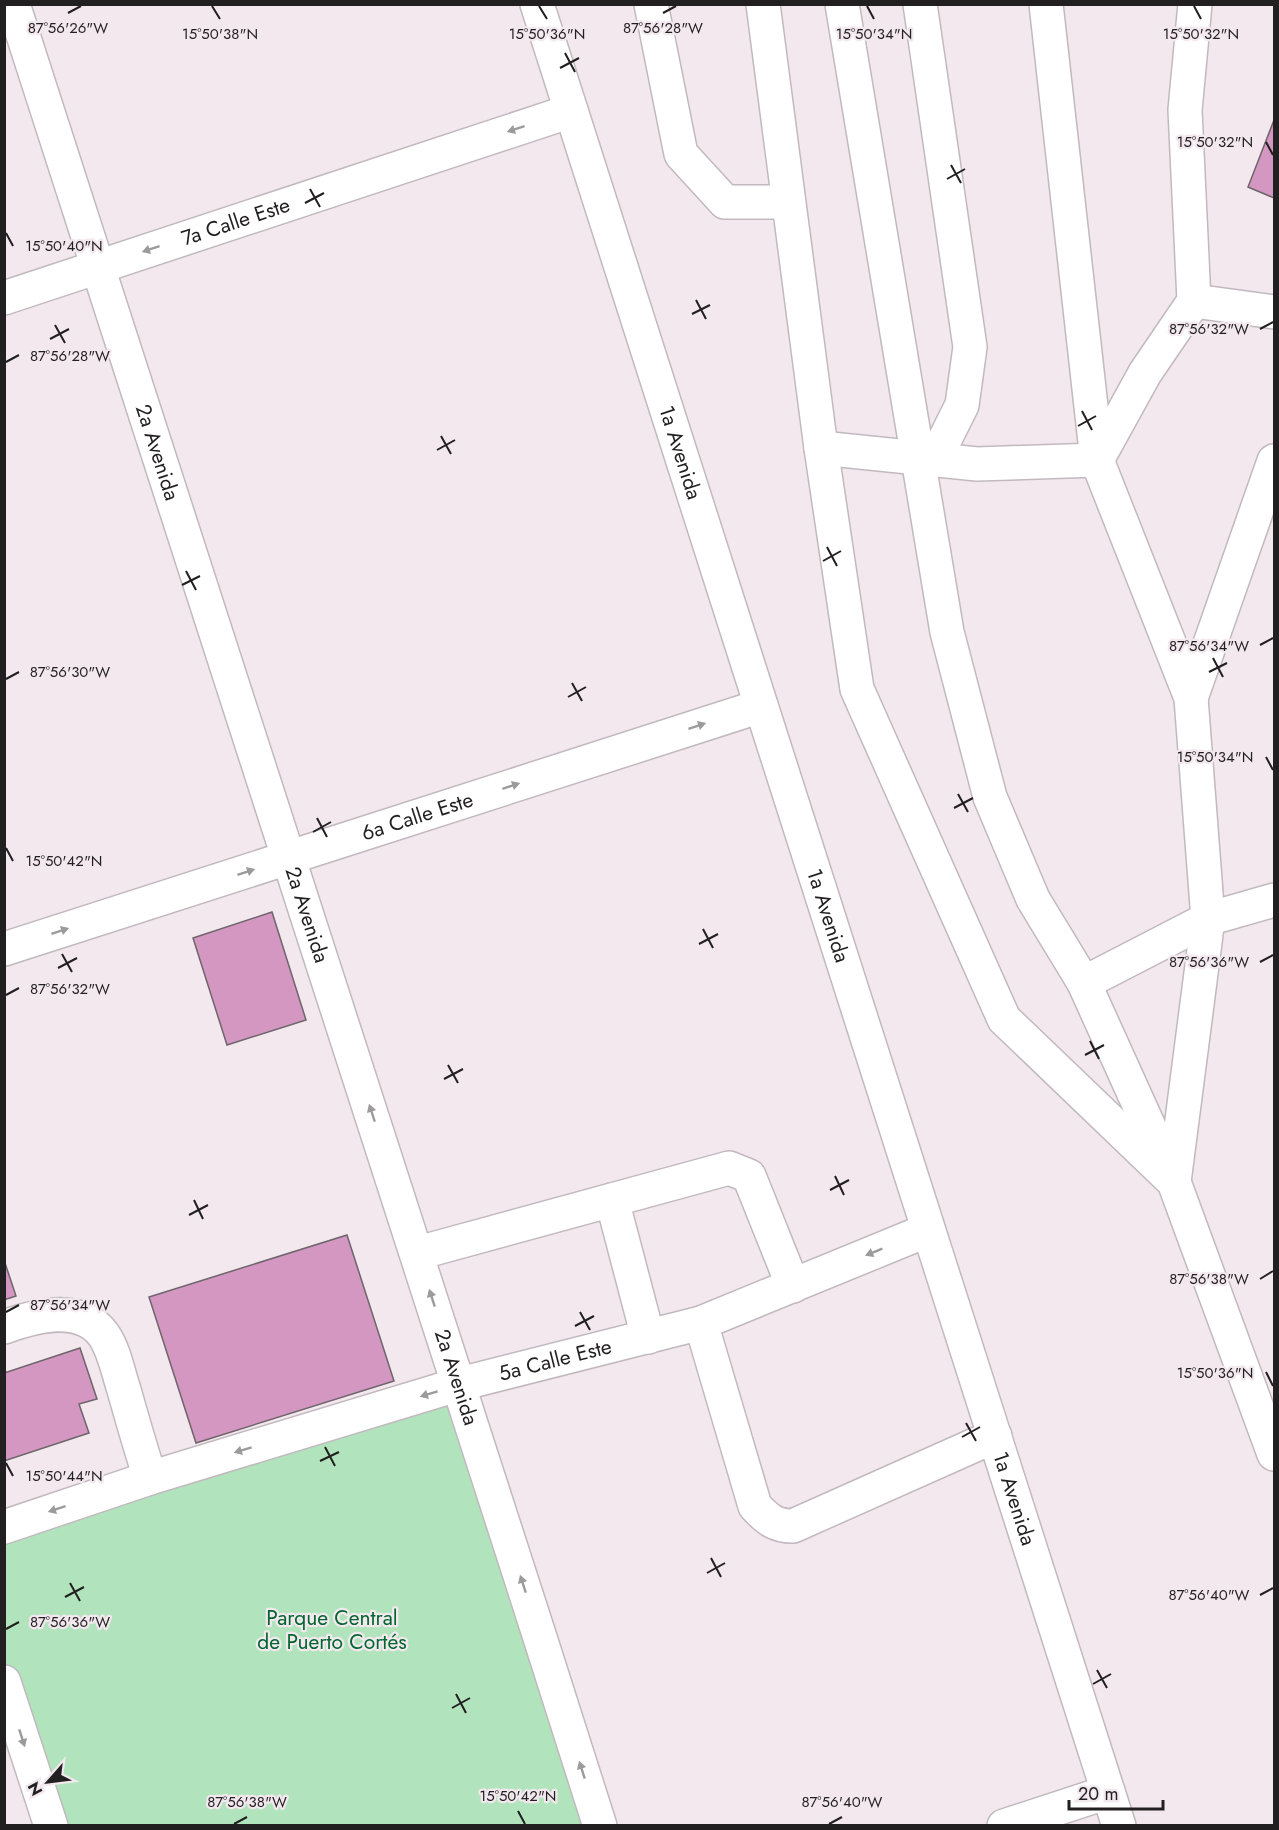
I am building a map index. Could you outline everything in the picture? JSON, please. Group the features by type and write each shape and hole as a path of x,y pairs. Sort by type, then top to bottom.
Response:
{"street":[{"name":"2a Avenida","path":"13,4 288,858 418,1253 600,1826"},
{"name":"1a Avenida","path":"537,4 1119,1826"},
{"path":"651,4 681,154 724,202 788,202"},
{"path":"763,4 821,448 857,689 1004,1019 1174,1182"},
{"path":"842,4 926,457 947,632 990,797 1033,899 1084,983 1174,1182 1275,1454"},
{"path":"920,4 970,347 962,405 926,457"},
{"path":"1047,4 1097,460 1191,698 1208,919 1174,1182"},
{"path":"1097,460 1145,373 1194,301 1185,110 1195,4"},
{"name":"7a Calle Este","path":"4,298 571,111"},
{"path":"1194,301 1275,312"},
{"path":"821,448 977,464 1097,460"},
{"path":"1191,698 1275,461"},
{"name":"6a Calle Este","path":"4,949 761,706"},
{"path":"1084,983 1208,919 1275,900"},
{"path":"418,1253 729,1168 750,1176 793,1286"},
{"path":"612,1200 648,1337"},
{"name":"5a Calle Este","path":"4,1527 150,1478 460,1384 701,1323 928,1230"},
{"path":"4,1327 31,1317 58,1314 80,1318 94,1325 104,1334 115,1360 150,1478"},
{"path":"701,1323 755,1506 771,1522 781,1526 793,1526 995,1436"},
{"path":"4,1682 51,1826"},
{"path":"1004,1826 1108,1792"}],"green space":[{"name":"Parque Central de Puerto Cortés","path":"460,1384 600,1825 51,1825 5,1682 4,1528"}],"building":[{"path":"1274,120 1274,198 1248,187"},
{"path":"272,912 306,1020 227,1045 193,938"},
{"path":"347,1235 394,1381 196,1443 149,1297"},
{"path":"4,1260 16,1296 4,1300"},
{"path":"80,1348 97,1399 79,1404 89,1433 4,1461 4,1373"}]}
